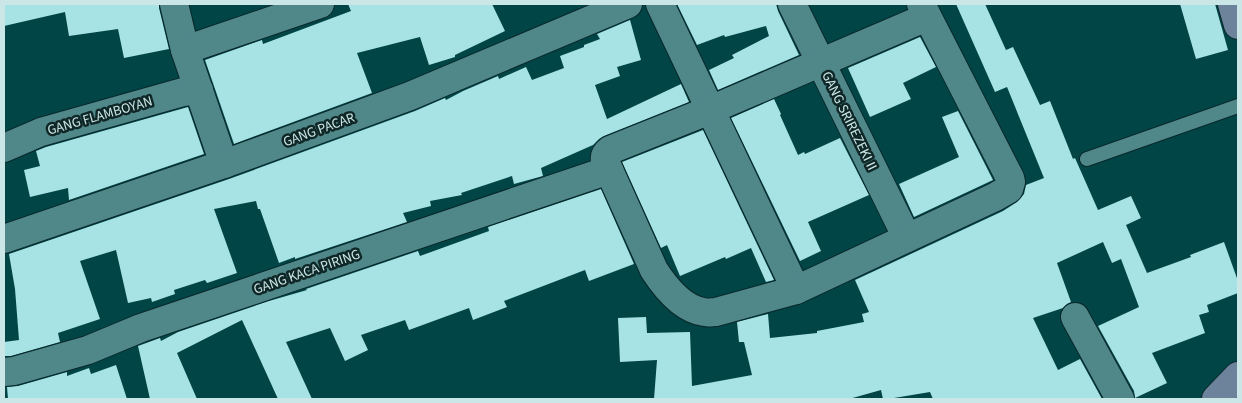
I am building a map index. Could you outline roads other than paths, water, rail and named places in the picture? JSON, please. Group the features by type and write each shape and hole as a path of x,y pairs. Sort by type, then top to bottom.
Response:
{"main road":[{"path":"1232,4 1238,24"},
{"path":"1216,399 1238,376"}],"street":[{"path":"174,4 185,50 224,164"},
{"path":"185,50 320,4"},
{"name":"GANG PACAR","path":"4,239 224,164 410,96 628,4"},
{"path":"660,4 796,290"},
{"name":"GANG SRIREZEKI II","path":"792,4 907,238"},
{"path":"924,10 1005,169 1011,182 1009,188 796,290 716,312 704,312 694,309 674,295 654,270 604,158 606,153 821,63 924,10"},
{"name":"GANG FLAMBOYAN","path":"4,148 41,132 183,92 199,90"},
{"name":"GANG KACA PIRING","path":"4,372 14,371 88,350 141,328 609,170"},
{"path":"1075,317 1120,399"}],"lane":[{"path":"1087,159 1238,106"}]}
